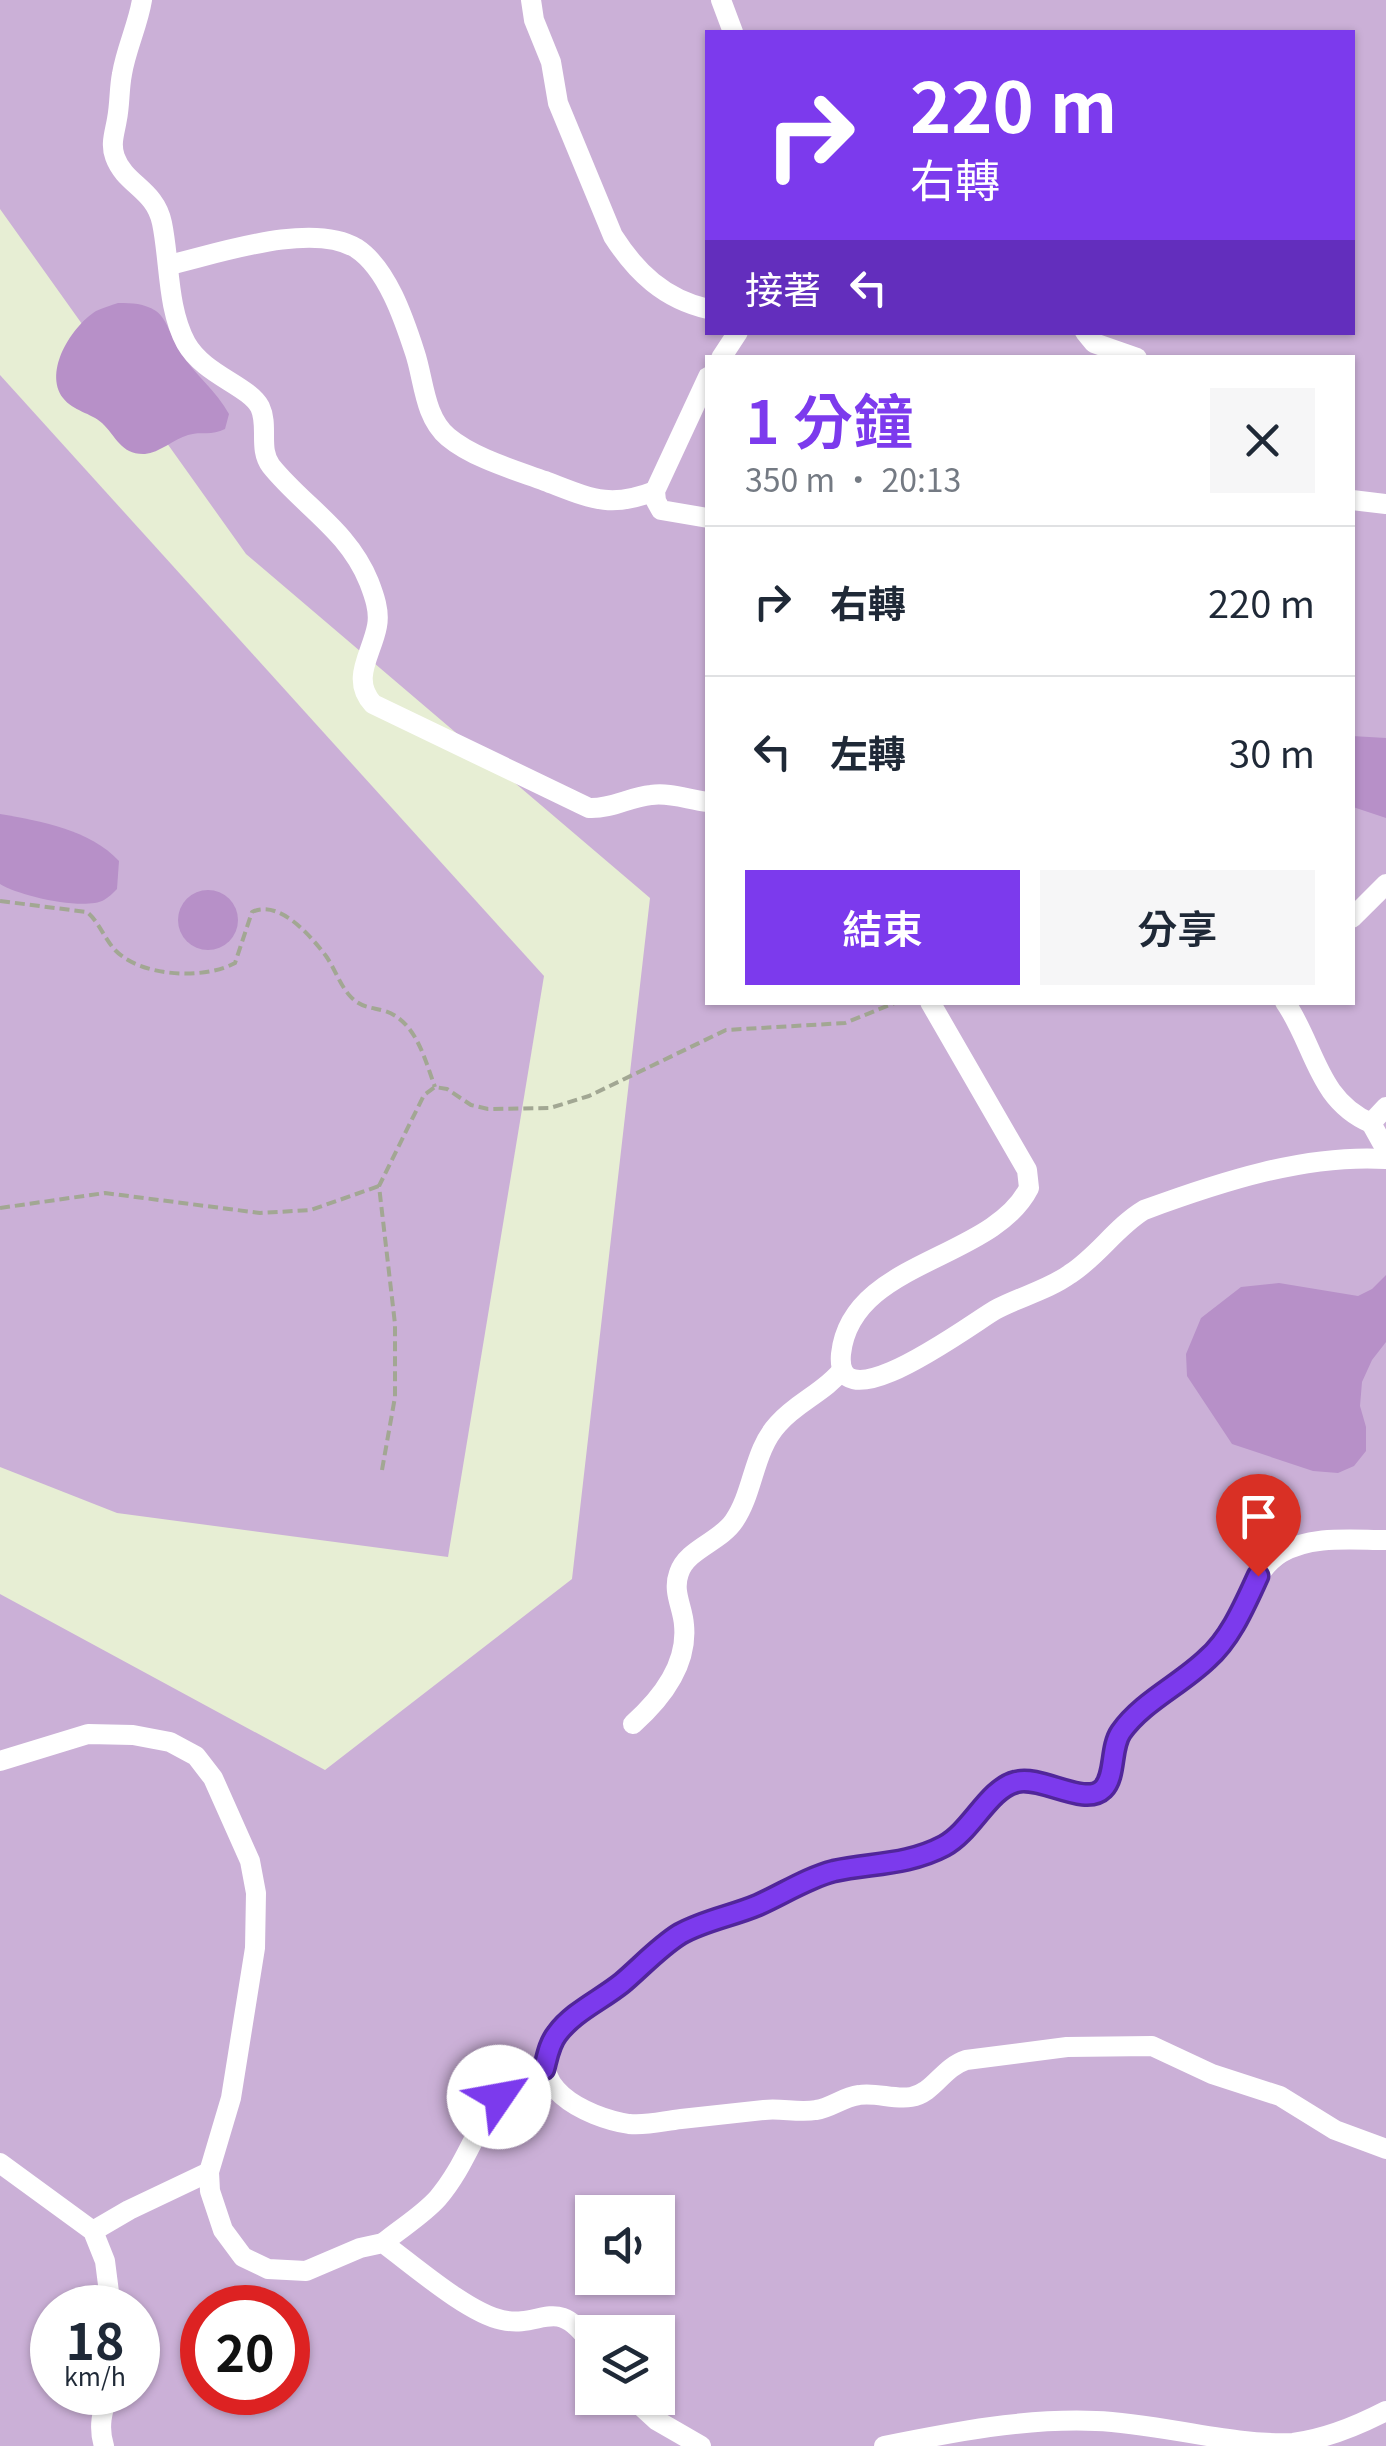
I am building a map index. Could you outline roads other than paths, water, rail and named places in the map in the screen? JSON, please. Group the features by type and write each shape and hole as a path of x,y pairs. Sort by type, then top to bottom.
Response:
{"lane":[{"path":"142,0 122,73 113,150 116,161 149,194 159,210 178,318 186,342 198,359 251,396 260,407 269,464 333,528 358,560 369,582 378,624 361,684 365,695 373,704 588,808 603,809 664,794 705,801"},
{"path":"531,0 534,20 551,62 558,103 613,236 654,285 671,296 705,308"},
{"path":"721,0 733,30"},
{"path":"169,265 292,238 330,239 356,248 381,274 416,354 433,418 446,436 484,456 603,501 628,502 654,491 705,383"},
{"path":"1087,335 1094,343 1128,355"},
{"path":"654,491 661,510 705,517"},
{"path":"1355,500 1386,504"},
{"path":"1355,915 1386,884"},
{"path":"932,1005 1027,1170 1029,1188 1006,1216 882,1288 858,1310 846,1332 841,1355 842,1370 848,1376 863,1380 907,1365 994,1310 1067,1277 1130,1218 1144,1210 1302,1164 1351,1157 1386,1159"},
{"path":"1292,1007 1322,1080 1354,1116 1371,1123 1386,1150"},
{"path":"1371,1123 1386,1106"},
{"path":"633,1724 654,1705 678,1663 684,1622 676,1590 684,1563 733,1523 776,1425 842,1370"},
{"path":"1386,1540 1313,1541 1283,1552 1268,1563 1222,1643 1118,1735 1103,1790 1092,1795 1079,1794 1021,1780 1007,1785 947,1845 905,1861 811,1878 754,1906 679,1935 571,2019 555,2036 544,2069 548,2082 588,2112 631,2124 652,2124 765,2110 812,2111 859,2095 917,2096 952,2065 966,2060 1067,2047 1134,2044 1152,2046 1212,2074 1269,2091 1335,2130 1386,2149"},
{"path":"0,1761 88,1734 133,1735 170,1742 196,1756 213,1778 250,1861 256,1893 255,1948 231,2098 210,2172 210,2191 224,2230 243,2257 268,2269 306,2271 360,2248 383,2243 437,2199 499,2097 519,2079 544,2069"},
{"path":"0,2164 94,2231 105,2261 108,2285"},
{"path":"94,2231 210,2172"},
{"path":"383,2243 450,2292 500,2320 564,2317 575,2328"},
{"path":"884,2446 964,2430 1094,2420 1247,2442 1290,2444 1327,2436 1386,2411"},
{"path":"102,2415 104,2446"},
{"path":"651,2415 701,2446"}]}
